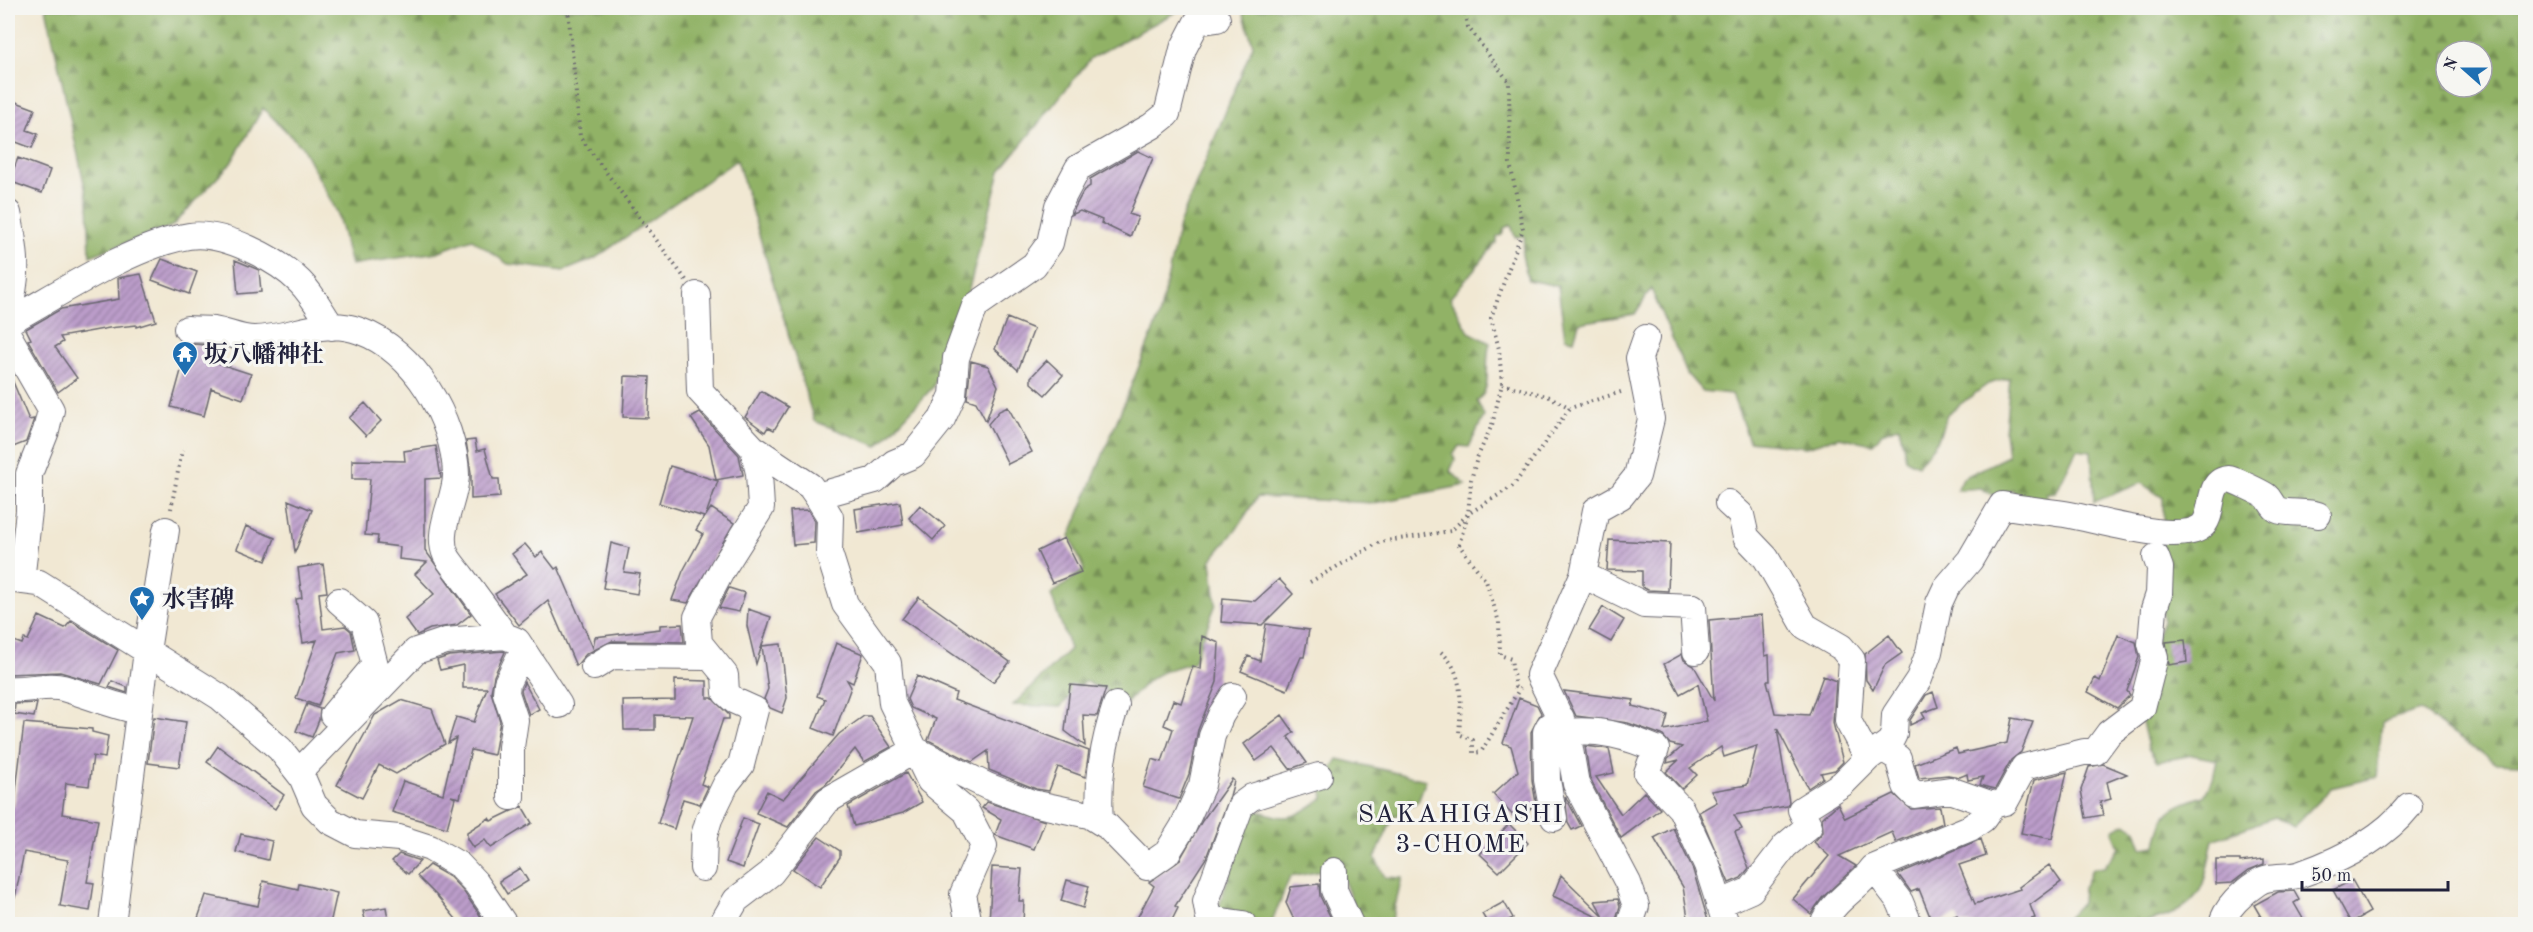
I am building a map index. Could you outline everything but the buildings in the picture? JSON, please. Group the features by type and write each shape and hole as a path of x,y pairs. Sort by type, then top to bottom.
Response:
{"street":[{"path":"817,496 875,480 894,463 913,455 942,419 953,395 956,358 975,306 1034,265 1050,243 1058,206 1078,168 1152,126 1167,114 1190,30 1197,22 1217,19"},
{"path":"8,213 17,257 15,289 8,310"},
{"path":"8,322 151,246 190,236 213,238 277,262 302,284 333,327"},
{"path":"697,295 700,391 753,448 810,486 817,496 830,517 829,553 845,604 888,663 891,703 930,781 966,811 984,846 963,894 969,924"},
{"path":"186,329 213,330 250,339 271,338 320,326 333,327 360,331 387,345 404,360 436,400 450,432 456,476 444,537 446,554 559,705"},
{"path":"8,335 51,410 46,431 29,474 29,510 14,580 39,583 220,697 280,749 307,764"},
{"path":"1630,924 1636,906 1628,883 1576,784 1560,716 1539,675 1582,575 1596,510 1621,496 1637,476 1651,419 1639,358 1646,338"},
{"path":"703,868 707,828 726,784 741,765 755,710 735,701 726,693 725,675 699,643 697,617 723,568 760,508 759,473 753,448"},
{"path":"1560,716 1588,730 1624,735 1656,749 1647,773 1681,808 1707,865 1722,914 1751,890 1785,846 1809,826 1801,810 1842,784 1894,734 1895,715 1899,705 1919,679 1929,652 1939,603 1946,588 1970,560 2002,505 2073,515 2152,532 2192,531 2202,527 2208,519 2214,489 2219,482 2227,479 2234,480 2267,497 2274,508 2283,512 2304,511 2318,515"},
{"path":"1728,503 1741,515 1746,537 1766,558 1805,626 1841,647 1852,660 1848,721 1875,753 1898,758 1906,786 1915,795 1950,790 1993,805 2005,802 2024,767 2084,752 2095,752 2109,733 2142,708 2156,657 2151,644 2154,609 2159,594 2160,568 2156,557"},
{"path":"112,924 147,651 166,530"},
{"path":"1582,575 1644,605 1693,607 1696,651"},
{"path":"339,601 364,623 375,664 332,716 307,764 314,805 330,821 355,834 399,838 430,848 459,865 476,884 504,924"},
{"path":"307,764 416,651 446,641 514,643"},
{"path":"511,796 511,747 515,720 506,693 514,643"},
{"path":"594,667 612,656 710,657"},
{"path":"8,689 25,691 61,687 116,707 139,711"},
{"path":"915,750 987,786 1032,803 1089,815 1100,822 1147,867 1167,853 1183,826 1202,785 1212,736 1233,696"},
{"path":"1100,822 1098,788 1103,748 1116,705"},
{"path":"1554,818 1547,780 1546,732 1560,716"},
{"path":"722,924 736,900 771,873 828,800 915,750"},
{"path":"1243,924 1210,922 1206,901 1241,805 1252,797 1319,776"},
{"path":"1823,924 1832,910 1874,868 1970,828 1983,819 1993,805"},
{"path":"2222,924 2226,912 2256,883 2264,879 2300,875 2374,840 2396,823 2409,806"},
{"path":"1874,868 1900,902 1909,924"},
{"path":"1334,871 1334,890 1350,924"}],"path":[{"path":"568,8 580,137 697,295"},
{"path":"1465,8 1468,27 1509,82 1510,163 1523,229 1491,318 1499,349 1502,384 1492,425 1477,458 1471,480 1468,514 1459,545 1486,581 1499,622 1500,655 1511,659 1515,687 1520,688 1560,716"},
{"path":"1502,384 1550,397 1570,408"},
{"path":"1310,582 1380,542 1451,531 1468,514 1513,486 1570,408 1644,384"},
{"path":"166,530 182,450"},
{"path":"1441,652 1449,659 1462,695 1460,734 1473,740 1473,753 1481,752 1520,688"}],"green space":[{"path":"46,8 1183,8 1091,58 1000,171 966,300 933,387 878,446 814,421 737,160 594,259 564,271 508,264 472,239 437,252 351,265 337,212 302,147 263,108 231,163 172,226 90,256 88,201"},
{"path":"1242,8 2525,8 2526,760 2519,764 2496,763 2420,710 2382,722 2377,777 2331,788 2293,827 2274,817 2213,840 2203,884 2189,904 2174,913 2139,923 2064,924 2082,902 2083,888 2092,869 2104,867 2119,848 2113,830 2125,823 2136,829 2142,848 2156,846 2165,817 2183,803 2204,796 2213,779 2217,760 2192,755 2157,762 2148,748 2136,695 2163,621 2163,498 2141,483 2094,502 2091,451 2077,449 2056,492 2046,493 2050,513 2016,499 2013,489 1996,497 1981,488 1957,490 1963,478 2008,456 2005,432 2010,378 1988,384 1947,414 1938,440 1918,465 1906,459 1899,426 1882,433 1873,444 1839,437 1806,447 1749,441 1732,394 1702,391 1687,374 1651,289 1635,314 1579,323 1574,340 1565,338 1558,286 1528,280 1522,255 1525,236 1515,237 1511,225 1504,228 1502,235 1497,237 1497,242 1450,298 1469,332 1490,343 1487,382 1482,396 1477,401 1484,416 1469,447 1459,446 1453,455 1455,460 1450,471 1466,485 1374,503 1257,497 1238,527 1211,560 1216,604 1193,663 1156,676 1127,703 1085,681 1060,707 1013,705 1070,649 1051,595 1084,570 1070,536 1159,317 1179,225 1253,45"},
{"path":"1338,759 1426,780 1418,801 1393,818 1375,858 1385,877 1402,878 1392,919 1384,924 1361,924 1339,868 1290,877 1271,924 1217,912 1251,809 1282,817 1303,811 1323,798 1323,782"}],"place":[{"name":"坂八幡神社","path":"185,377"},
{"name":"水害碑","path":"142,622"}],"district":[{"name":"SAKAHIGASHI 3-CHOME","path":"1461,828"}]}
